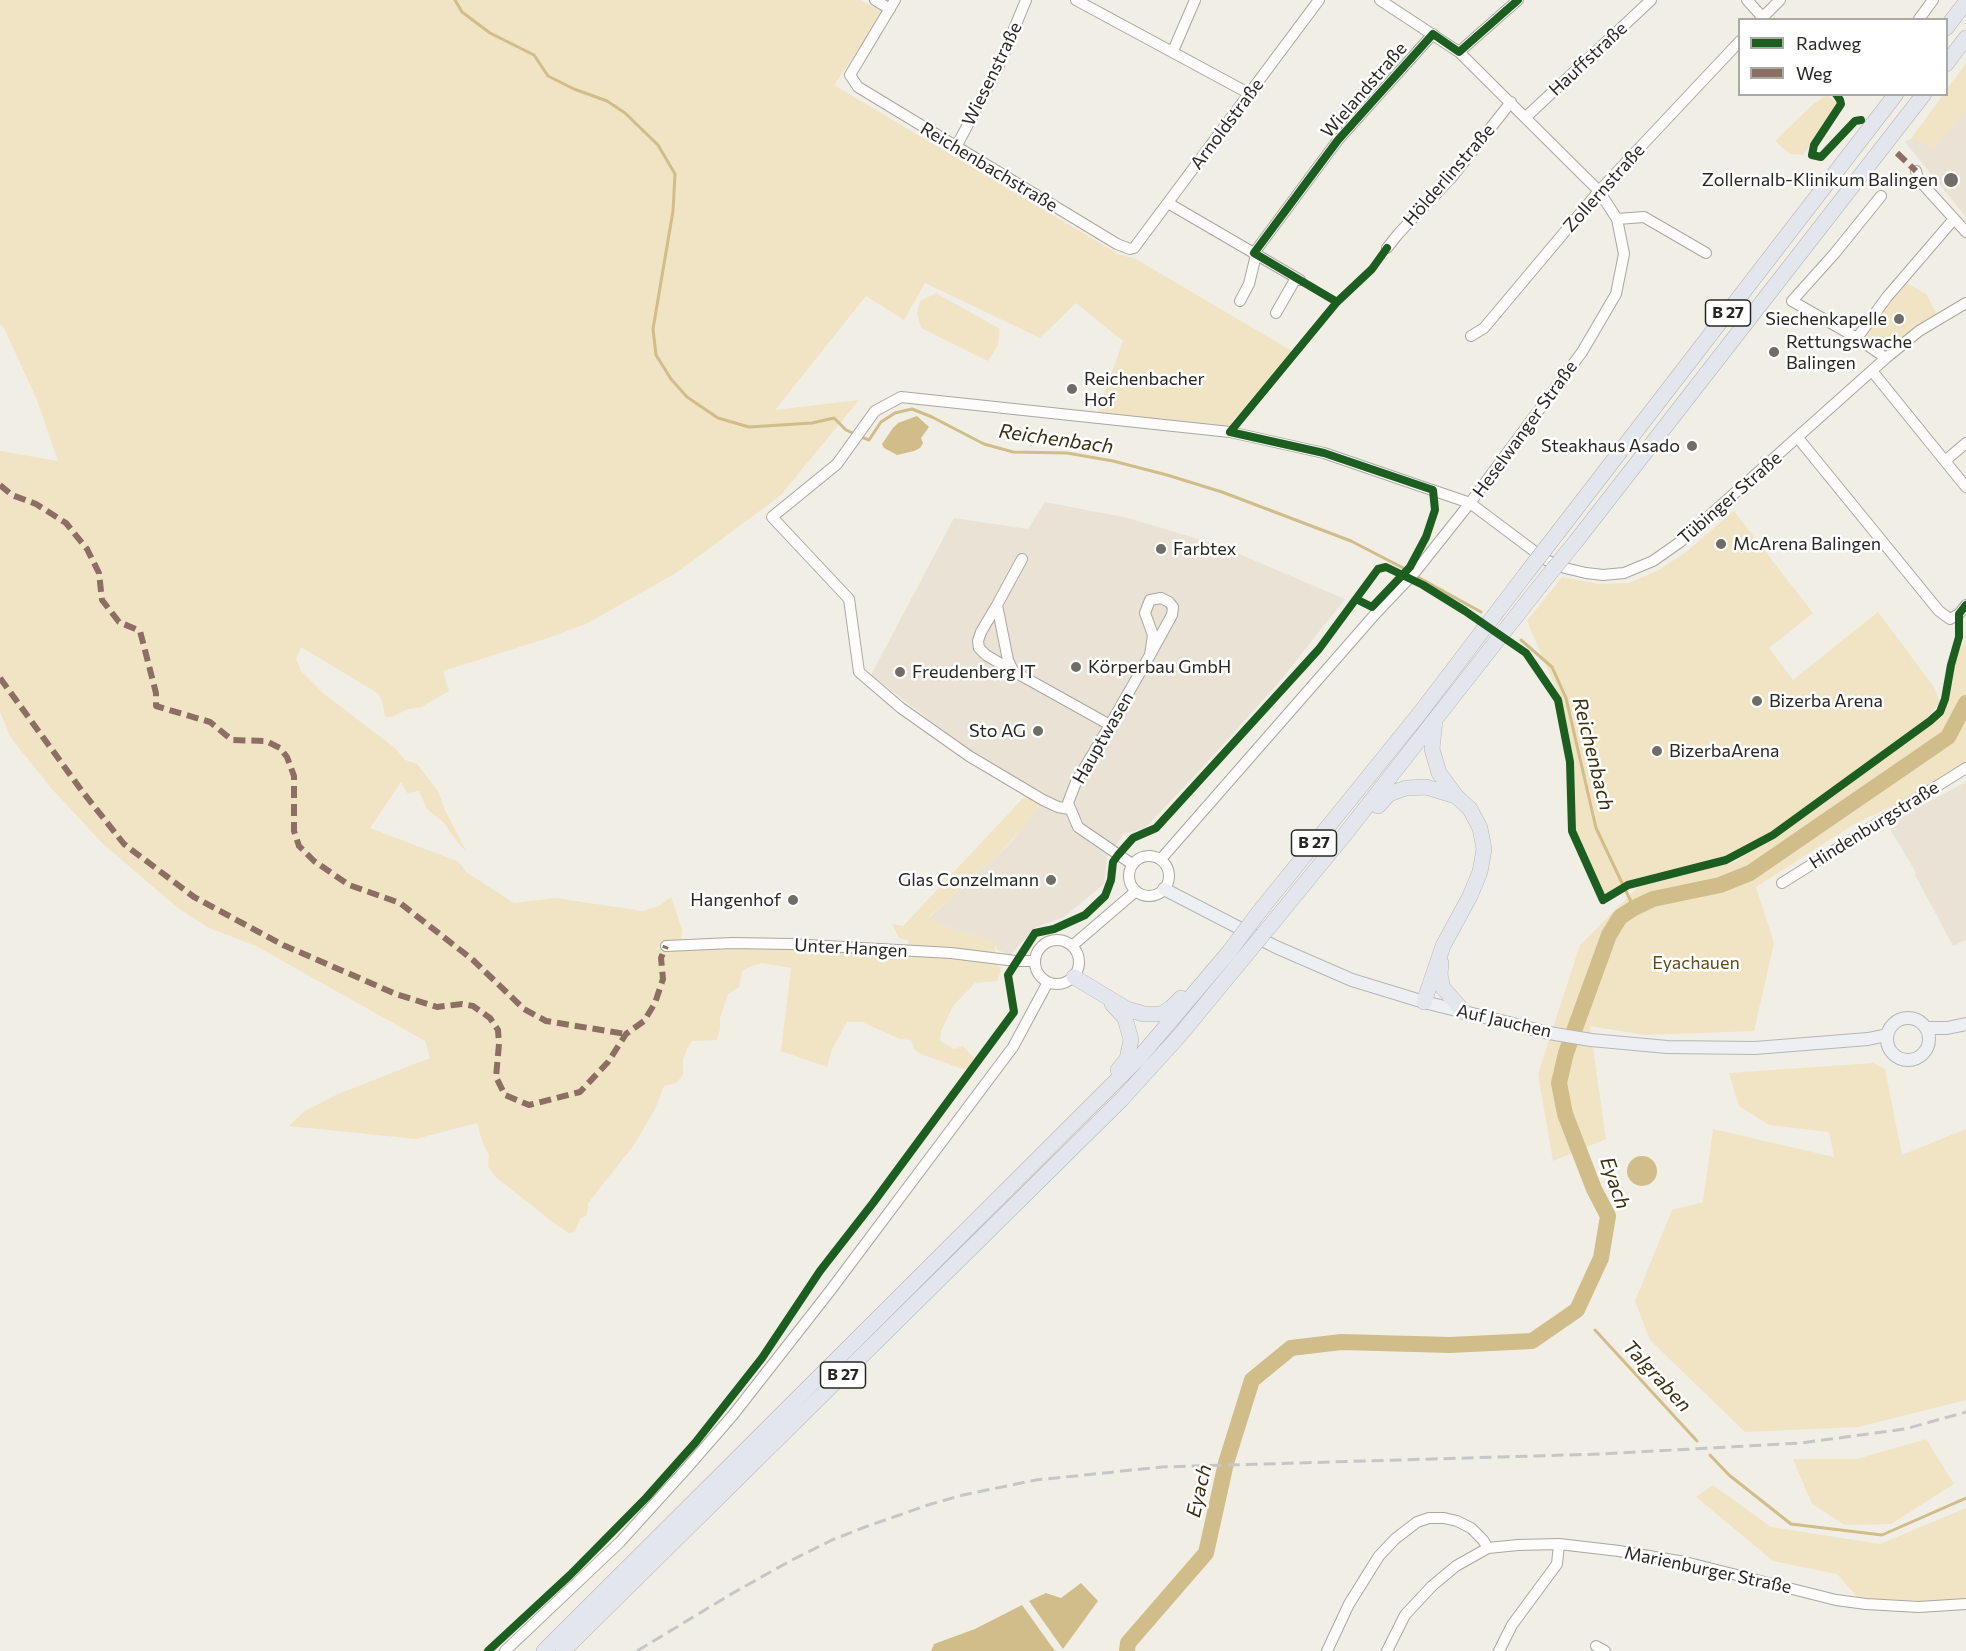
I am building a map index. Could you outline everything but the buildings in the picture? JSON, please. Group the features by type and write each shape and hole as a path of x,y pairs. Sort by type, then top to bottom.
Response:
{"highway":[{"path":"1948,27 1966,2"},
{"path":"1948,63 1966,38"},
{"name":"B 27","path":"563,1651 1122,1099 1180,1035 1235,956 1259,912 1419,713 1894,96"},
{"name":"B 27","path":"544,1651 1139,1058 1214,969 1235,956 1274,921 1577,540 1922,96"},
{"path":"1424,1002 1443,946 1480,872 1484,849 1480,828 1470,810 1439,773 1432,749 1435,720"},
{"path":"1346,833 1364,821 1389,794 1406,788 1426,787 1456,796"},
{"path":"1443,946 1440,975 1443,988 1464,1012"},
{"path":"1074,977 1126,1009 1144,1014 1161,1014 1171,1008 1198,979 1214,969"},
{"path":"1092,1105 1127,1059 1131,1040 1125,1018 1104,996"}],"main road":[{"name":"Auf Jauchen","path":"1164,889 1276,947 1352,980 1424,1002 1549,1033 1591,1040 1666,1047 1755,1048 1868,1039 1888,1042"},
{"path":"1901,1019 1918,1020 1928,1033 1925,1052 1915,1059 1897,1057 1888,1042 1892,1025 1901,1019"},
{"path":"1928,1033 1966,1024"}],"street":[{"path":"875,0 893,4"},
{"name":"Wiesenstraße","path":"956,147 998,68 1026,0"},
{"path":"1076,0 1250,94"},
{"path":"1173,51 1195,0"},
{"name":"Arnoldstraße","path":"1134,248 1319,0"},
{"name":"Heselwanger Straße","path":"1161,859 1369,620 1416,571 1470,503 1582,352 1616,294 1624,254 1617,219 1599,191 1459,52 1380,0"},
{"path":"1459,52 1518,0"},
{"name":"Hauffstraße","path":"1526,117 1651,0"},
{"path":"1747,0 1763,18 1780,0"},
{"path":"1920,18 1933,0"},
{"name":"Reichenbachstraße","path":"893,4 850,75 858,87 1117,244 1130,249 1134,248"},
{"name":"Wielandstraße","path":"1255,254 1338,140 1432,34"},
{"name":"Zollernstraße","path":"1471,336 1484,328 1599,191 1738,43"},
{"name":"Hölderlinstraße","path":"1387,248 1452,177 1511,102"},
{"path":"1916,171 1918,179 1966,232"},
{"path":"1881,196 1792,301 1857,338 1886,358"},
{"path":"1168,203 1298,279 1276,313"},
{"path":"1617,219 1644,218 1706,253"},
{"path":"1857,338 1887,297 1954,219"},
{"path":"1240,301 1249,284 1255,254"},
{"name":"Tübinger Straße","path":"1069,809 1043,800 969,756 901,708 859,672 849,599 772,517 837,464 875,411 901,397 1218,430 1324,453 1470,503 1546,560 1565,568 1603,575 1624,573 1653,561 1680,542 1886,358 1919,331 1966,303"},
{"path":"1872,371 1966,487"},
{"path":"1798,438 1939,611 1950,619 1962,609"},
{"path":"1946,460 1966,443"},
{"path":"1022,559 981,632 978,641 979,648 986,655 1110,725"},
{"name":"Hauptwasen","path":"1069,809 1068,803 1076,782 1110,725 1150,655 1172,615 1173,607 1161,598 1150,600 1145,613 1153,635 1150,655"},
{"path":"997,605 1008,660 1013,670"},
{"name":"Hindenburgstraße","path":"1782,883 1966,768"},
{"path":"1069,809 1078,827 1132,864"},
{"path":"1147,855 1161,859 1169,872 1169,881 1164,889 1150,896 1136,891 1129,879 1132,864 1147,855"},
{"path":"1072,946 1136,891"},
{"path":"1059,941 1072,946 1079,958 1074,977 1062,984 1048,982 1039,973 1035,961 1040,948 1059,941"},
{"name":"Unter Hangen","path":"666,946 732,943 789,944 951,953 1016,961 1035,961"},
{"path":"506,1651 620,1542 733,1415 830,1291 1013,1047 1048,982"},
{"path":"1327,1651 1349,1604 1379,1556 1395,1539 1417,1522 1429,1518 1457,1521 1471,1528 1488,1548"},
{"path":"1499,1651 1512,1625 1557,1564 1559,1544"},
{"name":"Marienburger Straße","path":"1387,1651 1405,1615 1432,1586 1456,1566 1488,1548 1518,1545 1559,1544 1685,1562 1836,1599 1866,1604 1919,1607 1966,1605"}],"shaded area":[{"name":"Zollernalb-Klinikum Balingen","path":"1966,106 1966,217 1905,142"},
{"path":"917,416 929,427 921,438 923,443 920,448 897,455 884,448 882,444 898,423"},
{"path":"1045,502 1128,518 1218,545 1345,599 1280,681 1201,769 1145,828 1124,834 1107,857 1104,884 1064,917 1036,927 1010,955 997,950 994,942 943,925 929,917 1012,841 1039,806 1039,799 1043,793 974,754 871,675 954,518 1028,529"},
{"path":"1966,782 1966,940 1953,946 1912,866 1884,819 1915,800 1919,807"},
{"path":"1642,1156 1648,1157 1656,1165 1656,1177 1648,1185 1642,1186 1636,1185 1628,1177 1627,1171 1628,1165 1636,1157"},
{"path":"1081,1583 1098,1601 1063,1649 1029,1601 1046,1593 1061,1598"},
{"path":"1022,1605 1055,1651 931,1651 934,1644 975,1629"}],"green space":[{"path":"0,0 860,0 884,12 834,85 1120,255 1134,258 1292,351 1226,429 1096,417 1123,341 1076,303 1040,338 925,283 904,320 866,296 775,410 859,400 780,496 676,573 586,624 443,671 449,691 421,707 408,709 392,717 385,717 379,694 301,647 296,659 301,671 323,693 395,748 405,760 417,764 438,791 466,851 443,822 427,809 419,791 407,793 401,782 370,828 459,862 466,872 514,903 555,898 643,911 659,906 671,897 682,929 681,941 909,951 908,940 899,938 892,924 903,926 1026,795 1039,799 1039,806 997,856 929,916 943,925 995,942 995,963 1001,968 997,981 975,983 953,1006 941,1031 940,1041 954,1049 963,1046 974,1058 969,1069 921,1054 915,1050 911,1040 900,1039 862,1022 847,1022 832,1049 827,1067 781,1051 791,968 762,963 750,967 742,971 739,987 728,994 720,1018 717,1040 692,1041 683,1060 683,1075 676,1083 664,1086 655,1109 634,1145 588,1203 587,1215 580,1219 575,1232 569,1233 497,1178 488,1167 489,1155 477,1123 416,1139 289,1126 305,1111 338,1094 430,1058 425,1041 256,946 209,928 178,908 103,844 51,788 11,738 0,712 0,451 58,461 37,400 4,328 0,324"},
{"path":"1966,63 1966,111 1935,148 1912,137 1942,96 1948,96 1948,88"},
{"path":"1826,96 1837,103 1836,108 1803,155 1790,154 1775,141 1812,105"},
{"path":"1907,283 1926,294 1937,314 1887,349 1864,335"},
{"path":"936,293 1000,329 998,345 988,361 921,328 917,313 920,301"},
{"path":"1734,511 1813,613 1769,648 1793,680 1878,612 1934,687 1940,702 1927,718 1771,833 1725,857 1626,882 1605,894 1576,831 1574,762 1561,699 1527,621 1562,577 1599,584 1629,583 1659,570 1687,551"},
{"name":"Eyachauen","path":"1966,639 1966,764 1904,801 1856,823 1756,887 1774,943 1754,1031 1645,1035 1590,1026 1606,1139 1553,1161 1538,1074 1580,945 1638,887 1735,862 1930,721 1940,712 1945,699 1951,665"},
{"path":"1873,1063 1885,1069 1902,1155 1966,1129 1966,1400 1858,1427 1745,1432 1650,1340 1635,1301 1672,1210 1703,1202 1713,1129 1834,1157 1829,1132 1769,1125 1739,1106 1729,1073"},
{"path":"1926,1439 1954,1484 1891,1524 1845,1525 1812,1504 1793,1459 1857,1459"},
{"path":"1713,1485 1771,1527 1880,1544 1966,1508 1966,1603 1858,1598 1837,1574 1773,1561 1696,1497"}],"waterway":[{"name":"Reichenbach","path":"455,0 462,12 490,33 534,55 548,76 574,89 607,101 625,113 658,145 675,174 673,211 653,329 656,355 671,379 687,397 718,418 749,427 812,423 834,418 846,430 855,434"},
{"name":"Reichenbach","path":"861,437 869,440 881,422 895,413 912,409 984,444 1013,452 1067,453 1113,461 1222,492 1351,541 1411,572"},
{"name":"Reichenbach","path":"1416,576 1481,612"},
{"name":"Reichenbach","path":"1521,640 1552,667 1566,698 1596,828 1623,885"},
{"name":"Eyach","path":"1127,1651 1128,1643 1206,1553 1226,1463 1252,1380 1291,1348 1341,1342 1450,1345 1532,1341 1577,1310 1601,1258 1608,1216 1594,1189 1565,1114 1559,1083 1566,1053 1609,935 1620,917 1653,899 1720,885 1750,873 1948,737 1966,703"},
{"name":"Reichenbach","path":"1626,891 1634,908"},
{"name":"Talgraben","path":"1595,1330 1697,1441"},
{"name":"Talgraben","path":"1710,1455 1729,1475 1791,1524 1882,1535 1966,1498"}],"railway":[{"path":"637,1651 733,1593 832,1540 931,1504 1036,1480 1162,1467 1601,1454 1801,1443 1905,1429 1966,1412"}],"marked path":[{"path":"1897,153 1916,171"},
{"path":"0,485 12,495 36,504 66,523 87,549 99,573 102,600 119,622 140,631 156,693 156,706 210,722 232,740 266,741 280,748 287,757 294,776 294,831 299,846 314,861 349,885 400,903 473,960 524,1009 546,1021 626,1034"},
{"path":"0,678 82,791 124,844 194,897 283,945 396,994 437,1007 462,1004 473,1006 490,1018 498,1030 496,1077 505,1095 529,1105 580,1092 608,1062 626,1034 644,1021 655,1003 663,979 661,958 666,946"}],"cycle path":[{"path":"1337,302 1254,253 1338,140 1433,34 1459,52 1518,0"},
{"path":"1837,96 1841,104 1814,145 1812,155 1821,157 1855,121 1861,120"},
{"path":"1356,599 1372,607 1410,567 1426,537 1435,510 1433,490 1324,453 1230,432 1337,302 1372,269 1387,248"},
{"path":"488,1651 570,1575 646,1498 695,1443 762,1358 820,1271 1014,1012 1008,975 1035,933 1054,929 1085,915 1105,896 1111,880 1113,862 1118,855 1133,838 1156,828 1319,649 1378,569 1386,567 1423,585 1526,653 1558,700 1570,762 1572,831 1603,900 1628,885 1726,860 1773,835 1930,721 1940,712 1945,699 1959,637 1959,614 1966,605"}],"place":[{"name":"Zollernalb-Klinikum Balingen","path":"1951,180"},
{"name":"Siechenkapelle","path":"1899,319"},
{"name":"Rettungswache Balingen","path":"1774,352"},
{"name":"Reichenbacher Hof","path":"1072,389"},
{"name":"Steakhaus Asado","path":"1692,446"},
{"name":"McArena Balingen","path":"1721,544"},
{"name":"Farbtex","path":"1161,549"},
{"name":"Körperbau GmbH","path":"1076,667"},
{"name":"Freudenberg IT","path":"900,672"},
{"name":"Bizerba Arena","path":"1757,701"},
{"name":"Sto AG","path":"1038,731"},
{"name":"BizerbaArena","path":"1657,751"},
{"name":"Glas Conzelmann","path":"1051,880"},
{"name":"Hangenhof","path":"793,900"}]}
